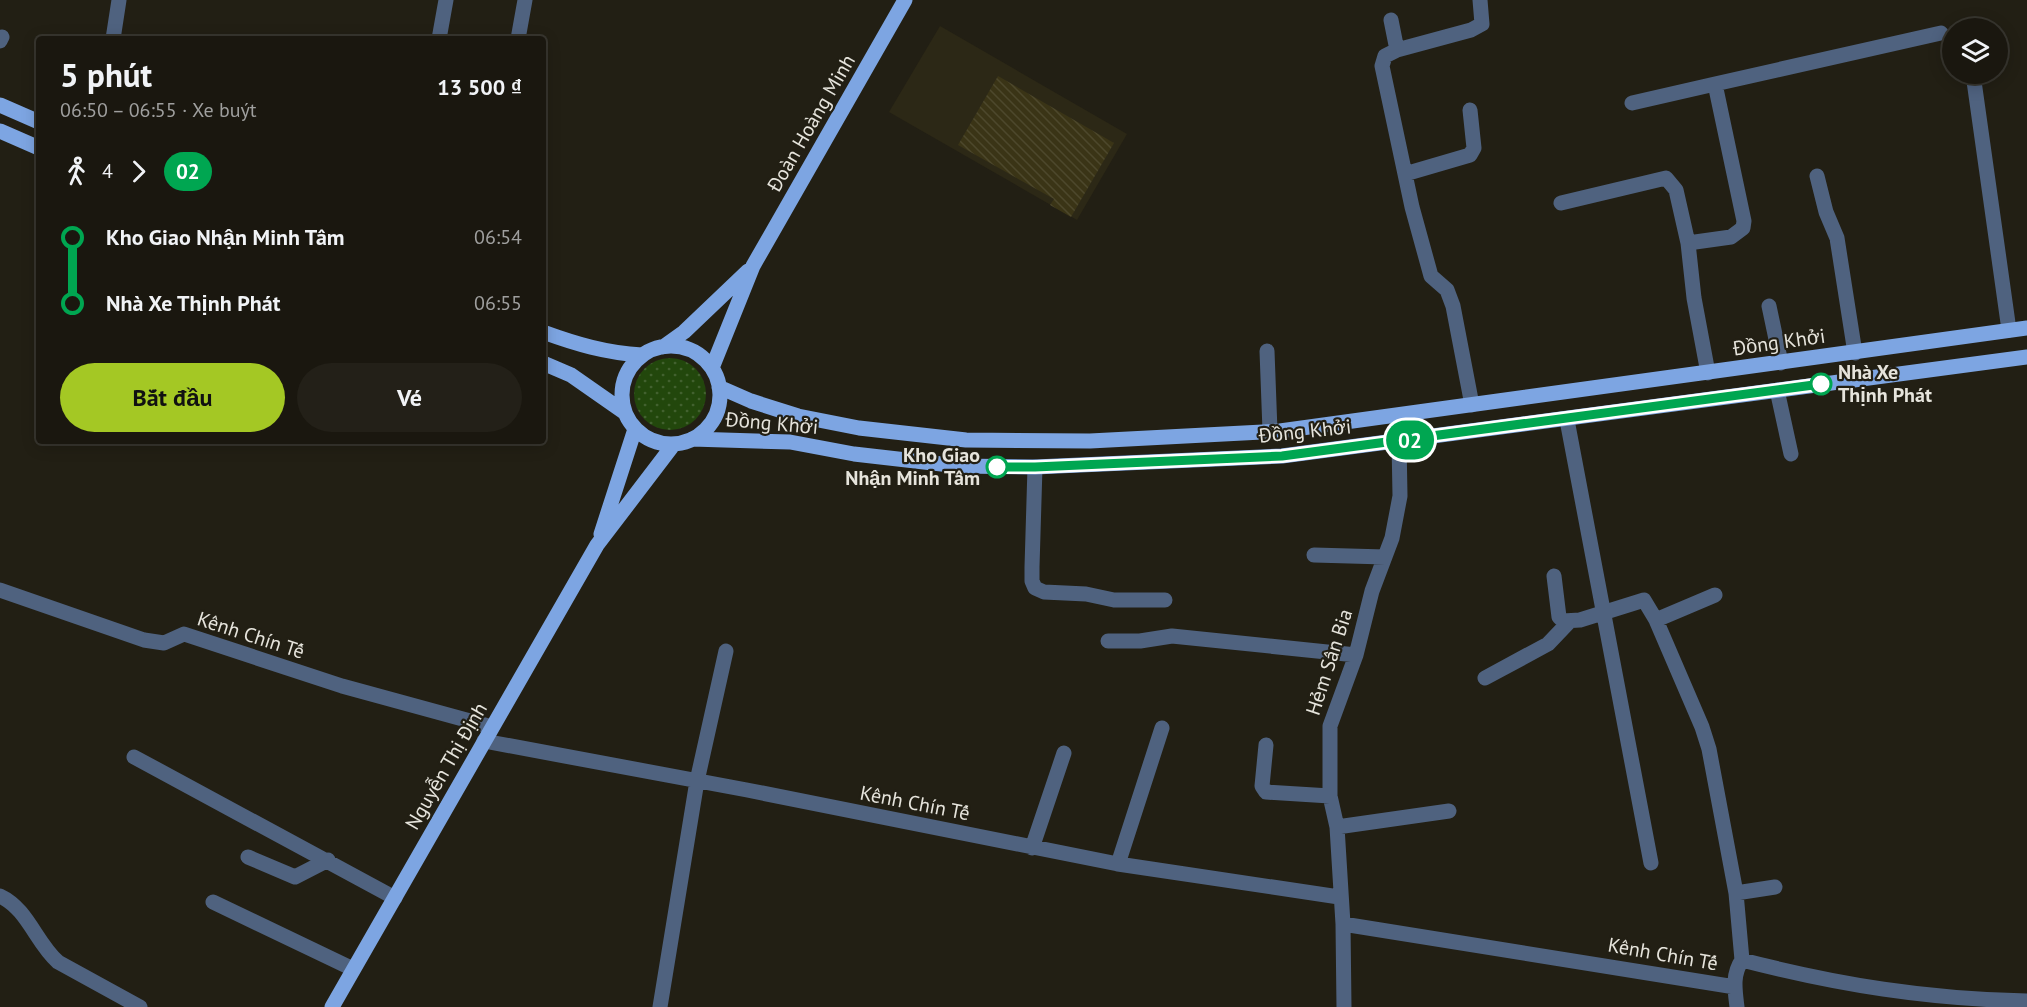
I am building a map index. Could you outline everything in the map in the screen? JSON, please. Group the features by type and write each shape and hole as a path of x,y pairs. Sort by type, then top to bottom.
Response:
{"main road":[{"name":"Đoàn Hoàng Minh","path":"712,368 753,266 905,0"},
{"path":"0,105 36,121"},
{"path":"0,131 36,147"},
{"name":"Đoàn Hoàng Minh","path":"663,347 684,332 753,266"},
{"name":"Đồng Khởi","path":"719,387 751,401 798,416 859,428 977,440 1090,441 1275,431 2027,328"},
{"path":"546,333 593,349 642,355"},
{"path":"546,364 571,375 624,412 635,429 660,443 674,444 692,439 711,423 718,405 719,387 712,368 691,350 663,347 642,355 629,369 622,387 624,412"},
{"name":"Đồng Khởi","path":"692,439 790,442 854,454 959,466 1035,467 1282,456 1567,420 2027,357"},
{"path":"1781,363 1781,390"},
{"path":"854,454 859,428"},
{"name":"Nguyễn Thị Định","path":"597,545 635,429"},
{"path":"1275,431 1282,456"},
{"name":"Nguyễn Thị Định","path":"332,1007 597,545 674,444"}],"street":[{"path":"113,36 119,0"},
{"path":"440,36 446,0"},
{"path":"519,36 525,0"},
{"path":"1472,405 1453,306 1448,290 1431,276 1405,174 1382,66 1385,56 1397,50 1471,30 1482,24 1480,0"},
{"path":"1391,20 1397,50"},
{"path":"1632,103 1941,33"},
{"path":"1688,243 1731,237 1743,228 1744,220 1715,84"},
{"path":"1974,84 2009,330"},
{"path":"1405,174 1470,155 1474,148 1470,110"},
{"path":"1817,176 1826,212 1837,238 1855,353"},
{"path":"1561,203 1666,178 1676,190 1688,243 1694,298 1708,373"},
{"path":"1769,306 1781,363"},
{"path":"1266,351 1275,431"},
{"path":"1781,390 1791,454"},
{"path":"1567,420 1651,863"},
{"name":"Hẻm Sân Bia","path":"1344,1007 1343,924 1339,897 1337,827 1330,796 1330,726 1356,655 1372,591 1398,516 1399,441"},
{"path":"1035,467 1032,567 1032,581 1035,588 1044,592 1086,594 1114,600 1165,600"},
{"path":"1314,555 1385,557"},
{"path":"1554,576 1559,617 1568,623"},
{"name":"Kênh Chín Tế","path":"0,590 144,640 164,643 184,634 342,687 492,727"},
{"path":"1656,620 1715,595"},
{"path":"1485,678 1548,645 1568,623 1644,600 1656,620 1708,749 1736,893 1737,1007"},
{"path":"1108,641 1140,641 1172,636 1356,655"},
{"path":"660,1007 697,781 726,651"},
{"path":"1118,864 1162,728"},
{"name":"Kênh Chín Tế","path":"484,741 1118,864 1339,897"},
{"path":"1266,746 1263,786 1266,792 1330,796"},
{"path":"1032,848 1064,753"},
{"path":"134,757 395,898"},
{"path":"1337,827 1449,811"},
{"path":"248,857 295,877 328,860"},
{"path":"1736,893 1775,887"},
{"path":"0,896 17,906 49,955 58,963 140,1007"},
{"path":"213,902 353,969"},
{"name":"Kênh Chín Tế","path":"1343,924 1737,975 1846,985 1914,1000 2027,1001"}],"shaded area":[{"path":"940,26 1127,134 1077,220 889,112"}],"green space":[{"path":"677,358 696,368 704,380 706,394 704,408 696,420 684,428 663,430 644,420 636,408 634,387 644,368 656,360"}],"building":[{"path":"998,76 1114,143 1071,217 1050,205 1054,199 958,145"}],"bus line":[{"name":"02","path":"997,467 1282,456 1567,420 1821,384"}],"place":[{"name":"Nhà Xe Thịnh Phát","path":"1821,384"},
{"name":"Kho Giao Nhận Minh Tâm","path":"997,467"}]}
